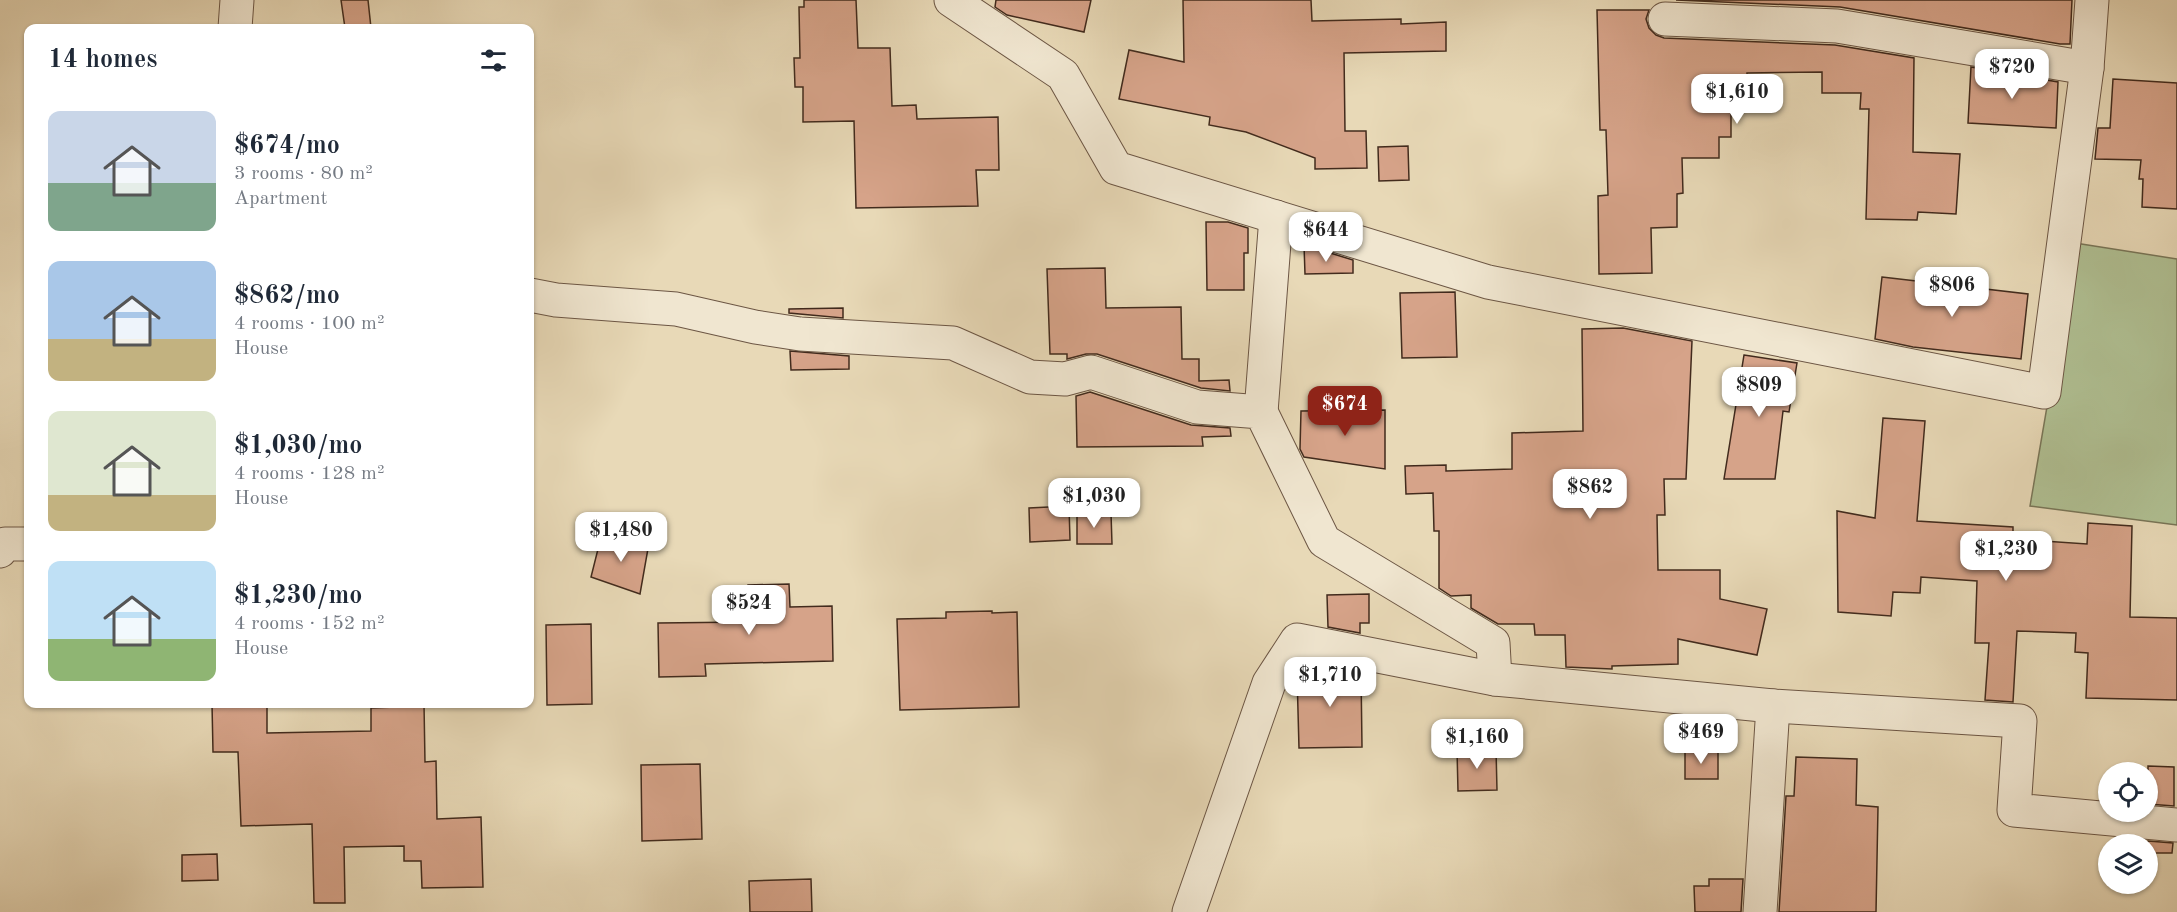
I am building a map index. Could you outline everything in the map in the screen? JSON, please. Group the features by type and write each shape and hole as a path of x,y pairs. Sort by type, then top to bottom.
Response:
{"street":[{"path":"235,24 237,0"},
{"path":"951,0 1063,75 1116,168 1488,282 2044,392 2087,68 2092,0"},
{"path":"1665,19 1836,26 2087,68"},
{"path":"1276,217 1261,412 1324,541 1493,643 1495,679"},
{"path":"534,296 556,300 676,309 754,327 800,334 953,343 1030,377 1065,379 1091,372 1197,406 1261,412"},
{"path":"0,551 5,544 24,544"},
{"path":"1189,912 1269,683 1297,640 1495,679 1773,706 2020,721 2014,810 2177,825"},
{"path":"1760,912 1773,706"}],"green space":[{"path":"2075,243 2177,259 2177,525 2030,506"}],"building":[{"path":"341,0 368,0 371,24 344,24"},
{"path":"804,0 856,0 858,48 890,48 892,106 916,105 917,119 998,117 999,170 976,170 978,206 856,208 854,121 803,122 803,87 795,87 794,58 800,58 799,7 804,7"},
{"path":"996,0 1091,0 1084,32 1007,15 995,7"},
{"path":"1183,0 1311,0 1312,21 1401,19 1401,24 1446,22 1446,51 1344,53 1345,131 1366,131 1367,168 1315,169 1315,158 1246,132 1209,125 1210,117 1119,99 1129,50 1184,62"},
{"path":"1676,0 2072,0 2070,44 1840,7"},
{"path":"1597,10 1649,10 1646,19 1649,28 1656,35 1664,38 1835,45 1914,58 1913,152 1960,154 1956,214 1918,212 1917,220 1866,219 1869,109 1860,109 1861,93 1822,93 1822,72 1747,73 1747,107 1731,107 1731,137 1719,137 1719,158 1682,158 1683,193 1677,194 1677,227 1651,228 1652,273 1599,274 1598,196 1608,195 1606,130 1600,130"},
{"path":"1971,67 2058,82 2056,128 1968,123"},
{"path":"2113,79 2177,83 2177,209 2142,207 2143,179 2139,179 2141,160 2095,159 2098,128 2110,128"},
{"path":"1408,146 1409,180 1379,181 1378,147"},
{"path":"1206,222 1228,222 1248,228 1248,253 1244,253 1244,290 1207,290"},
{"path":"1304,245 1353,260 1353,273 1305,274"},
{"path":"1105,268 1106,308 1181,307 1182,359 1199,359 1199,381 1229,380 1230,391 1201,388 1097,354 1086,354 1067,359 1067,354 1050,354 1047,269"},
{"path":"1882,277 2028,294 2021,359 1913,347 1875,339"},
{"path":"1455,292 1457,357 1402,358 1400,293"},
{"path":"843,308 843,318 789,313 789,309"},
{"path":"1623,328 1692,341 1686,479 1664,479 1665,515 1657,515 1658,570 1720,570 1720,599 1767,609 1757,655 1678,639 1678,664 1612,666 1612,669 1566,667 1565,635 1535,635 1534,624 1498,624 1471,608 1471,595 1451,596 1439,588 1439,531 1434,531 1433,493 1406,494 1405,466 1446,465 1446,471 1512,469 1512,433 1583,431 1582,329"},
{"path":"790,351 849,356 849,369 791,370"},
{"path":"1744,355 1797,363 1789,412 1783,411 1775,479 1724,479"},
{"path":"1090,392 1191,425 1230,428 1231,436 1202,437 1203,446 1077,447 1076,396"},
{"path":"1385,410 1385,469 1304,457 1300,449 1301,411"},
{"path":"1883,418 1925,421 1917,521 2013,527 2013,539 2087,544 2088,523 2132,526 2130,617 2177,618 2177,700 2086,698 2088,653 2075,652 2076,633 2017,631 2013,702 1985,700 1989,643 1975,643 1977,581 1921,577 1920,593 1893,592 1891,616 1838,612 1837,511 1875,518"},
{"path":"1069,506 1070,540 1030,542 1029,508"},
{"path":"1111,513 1112,544 1077,544 1077,515"},
{"path":"601,537 649,543 640,594 591,577"},
{"path":"789,584 790,607 832,606 833,661 705,664 706,676 659,677 658,623 748,622 748,585"},
{"path":"1369,594 1369,623 1360,623 1360,633 1328,627 1327,595"},
{"path":"992,611 992,613 1017,612 1019,707 900,710 897,619 946,618 946,612"},
{"path":"591,624 592,704 547,705 546,625"},
{"path":"1328,665 1361,672 1362,747 1299,748 1297,674 1300,670 1329,669"},
{"path":"212,708 267,708 267,733 371,731 371,708 424,708 425,762 436,761 437,819 481,817 483,887 422,888 421,861 404,861 404,846 344,847 345,903 314,903 312,824 241,826 238,752 213,752"},
{"path":"1496,749 1497,790 1458,791 1457,750"},
{"path":"1685,751 1718,751 1718,779 1685,779"},
{"path":"1796,757 1857,759 1856,805 1878,807 1876,912 1779,912 1786,796 1794,796"},
{"path":"700,764 702,839 642,841 641,765"},
{"path":"2158,766 2174,767 2174,806 2158,805"},
{"path":"2158,842 2173,843 2172,853 2158,853"},
{"path":"217,854 218,880 182,881 182,855"},
{"path":"811,879 812,912 750,912 749,881"},
{"path":"1709,879 1743,879 1741,912 1695,912 1694,886 1709,886"}]}
